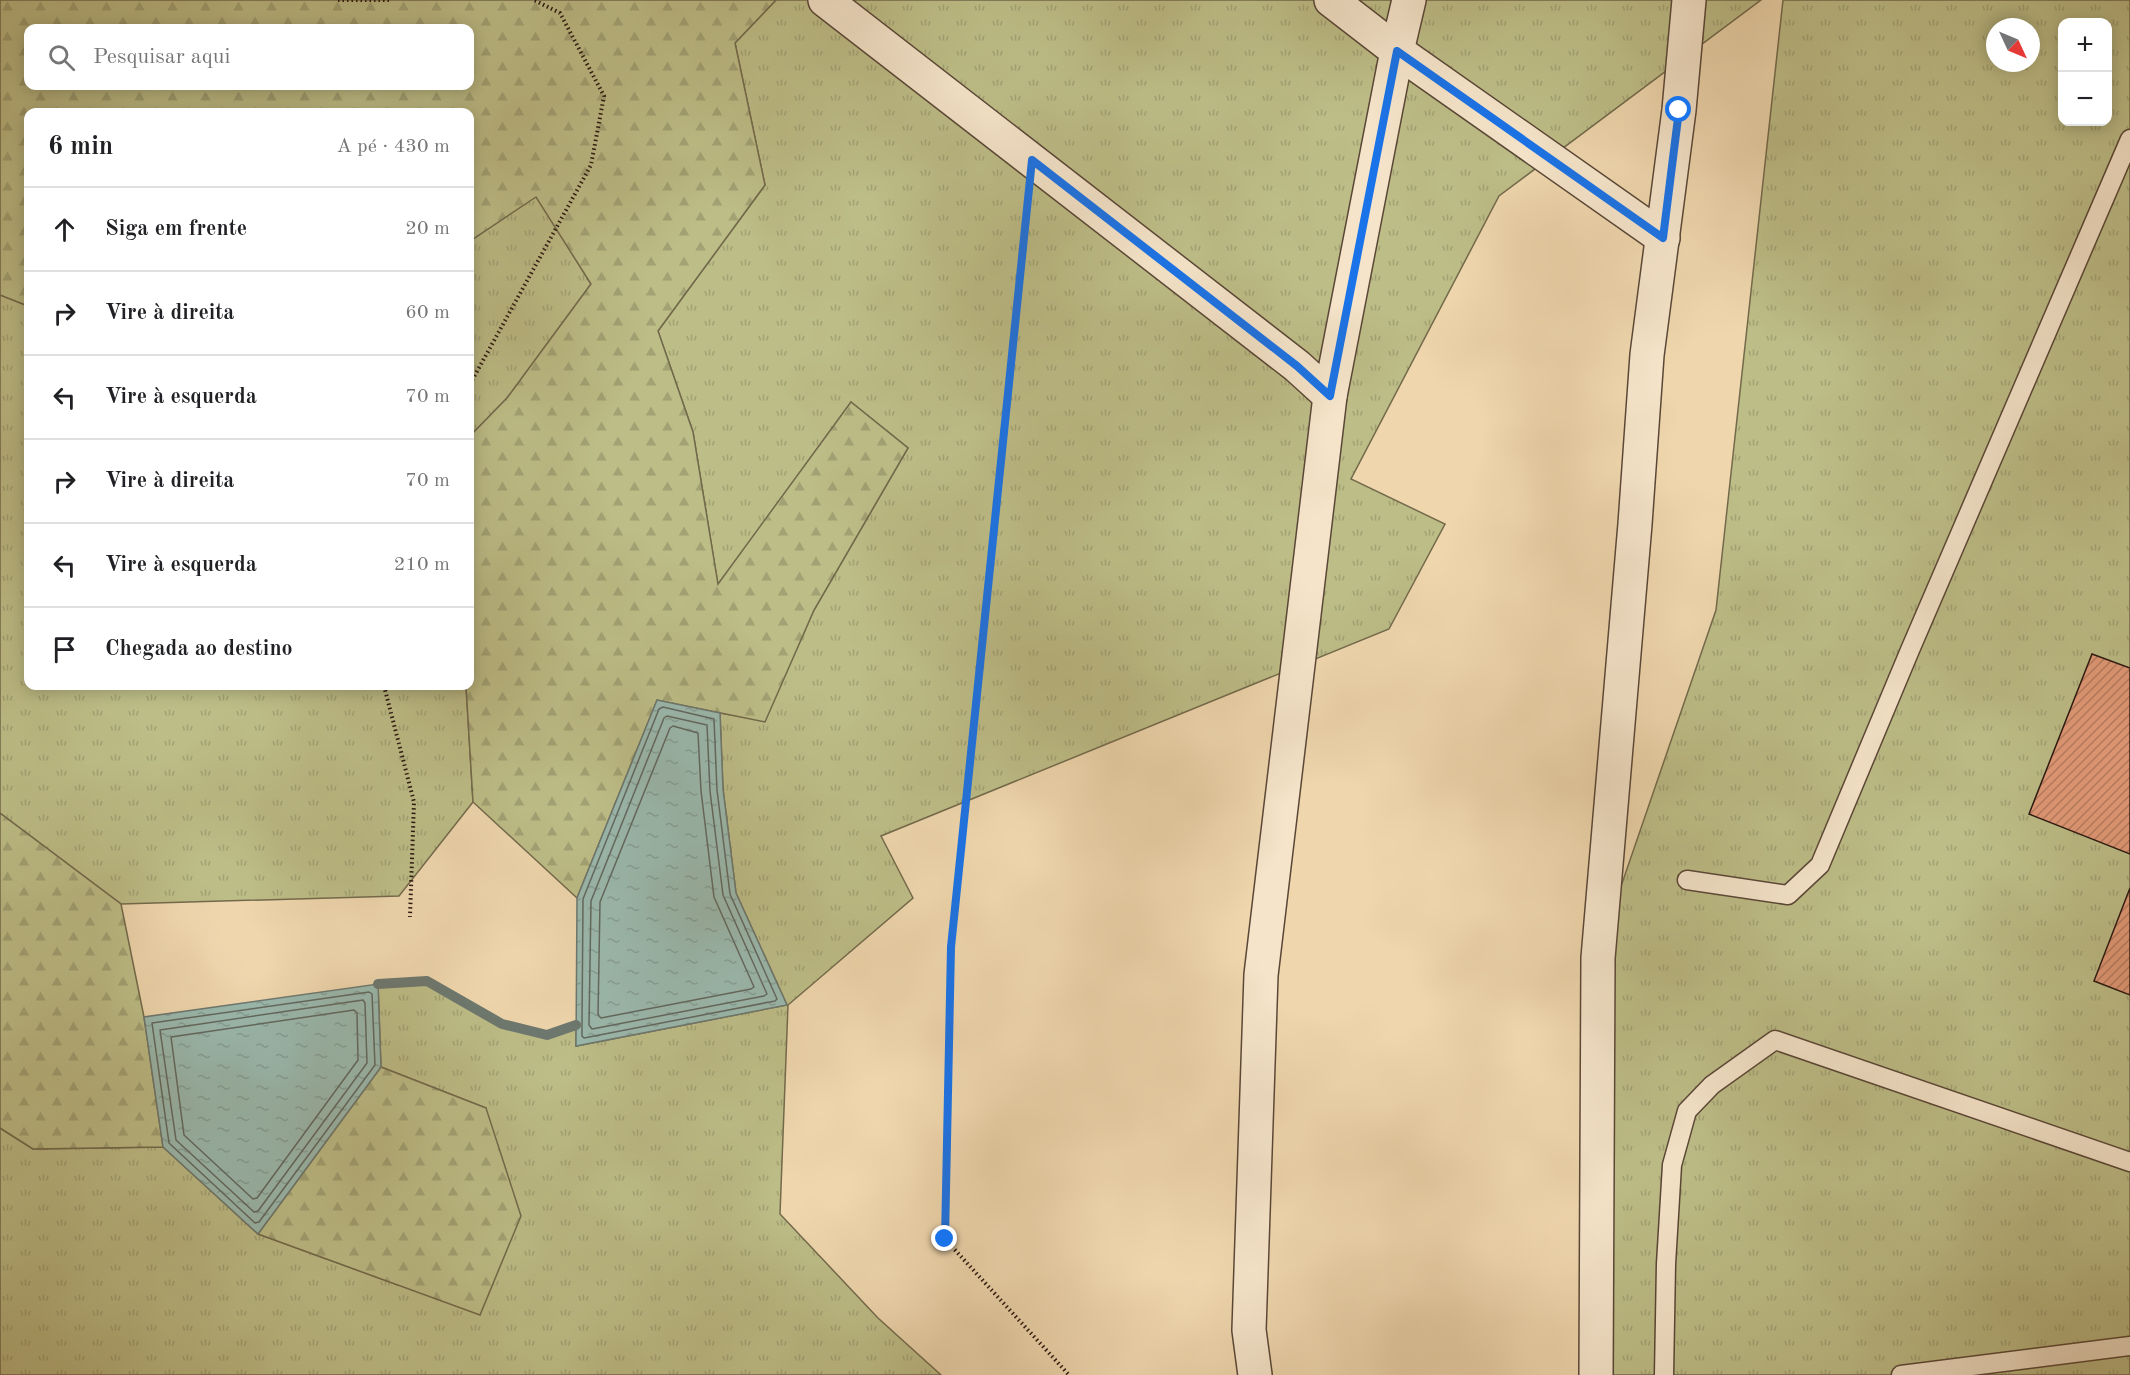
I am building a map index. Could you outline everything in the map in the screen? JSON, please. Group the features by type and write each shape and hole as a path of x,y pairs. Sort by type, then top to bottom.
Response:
{"street":[{"path":"825,0 1297,366 1330,396"},
{"path":"1331,0 1397,51 1663,238"},
{"path":"1255,1375 1249,1330 1261,975 1330,396 1409,0"},
{"path":"1596,1375 1598,958 1647,355 1679,110 1689,0"}],"lane":[{"path":"1687,880 1788,895 1820,865 2130,139"},
{"path":"1665,1375 1666,1264 1672,1165 1687,1111 1712,1085 1774,1040 2130,1162"},
{"path":"1901,1375 2130,1346"}],"path":[{"path":"338,0 390,0"},
{"path":"474,377 591,165 604,96 560,13 534,0"},
{"path":"1032,160 951,947 945,1239 1069,1375"},
{"path":"385,690 414,801 410,917"}],"green space":[{"path":"0,0 776,0 735,43 765,185 658,331 693,432 718,584 851,402 908,448 814,610 765,722 657,700 577,898 473,802 466,690 474,690 474,432 507,398 591,284 536,197 474,238 474,108 24,108 24,304 0,295"},
{"path":"776,0 1761,0 1499,196 1351,479 1445,524 1389,629 881,836 913,898 788,1005 780,1214 878,1318 941,1375 0,1375 0,1128 33,1149 163,1147 258,1234 398,1285 486,1108 381,1067 378,984 427,981 502,1024 547,1035 576,1025 576,1046 787,1005 736,893 723,789 720,713 765,721 814,610 908,448 851,402 718,585 693,432 658,331 765,185 735,43"},
{"path":"1783,0 2130,0 2130,1375 1609,1375 1607,927 1716,610"},
{"path":"536,196 591,284 507,398 474,432 474,238"},
{"path":"0,295 24,304 24,690 466,690 473,802 399,896 121,904 0,813"},
{"path":"0,813 121,904 144,1017 163,1147 33,1149 0,1128"},
{"path":"381,1067 486,1108 521,1216 480,1315 258,1234"}],"water":[{"path":"657,700 720,713 723,789 736,893 787,1005 576,1046 577,898"},
{"path":"378,984 381,1067 258,1234 163,1147 144,1017"}],"building":[{"path":"2092,654 2130,668 2130,854 2029,814"},
{"path":"2130,888 2130,995 2094,981"}],"waterway":[{"path":"378,984 427,981 502,1024 547,1035 576,1025"}],"route":[{"path":"945,1239 951,947 1032,160 1297,366 1330,396 1397,51 1663,238 1679,110"}]}
